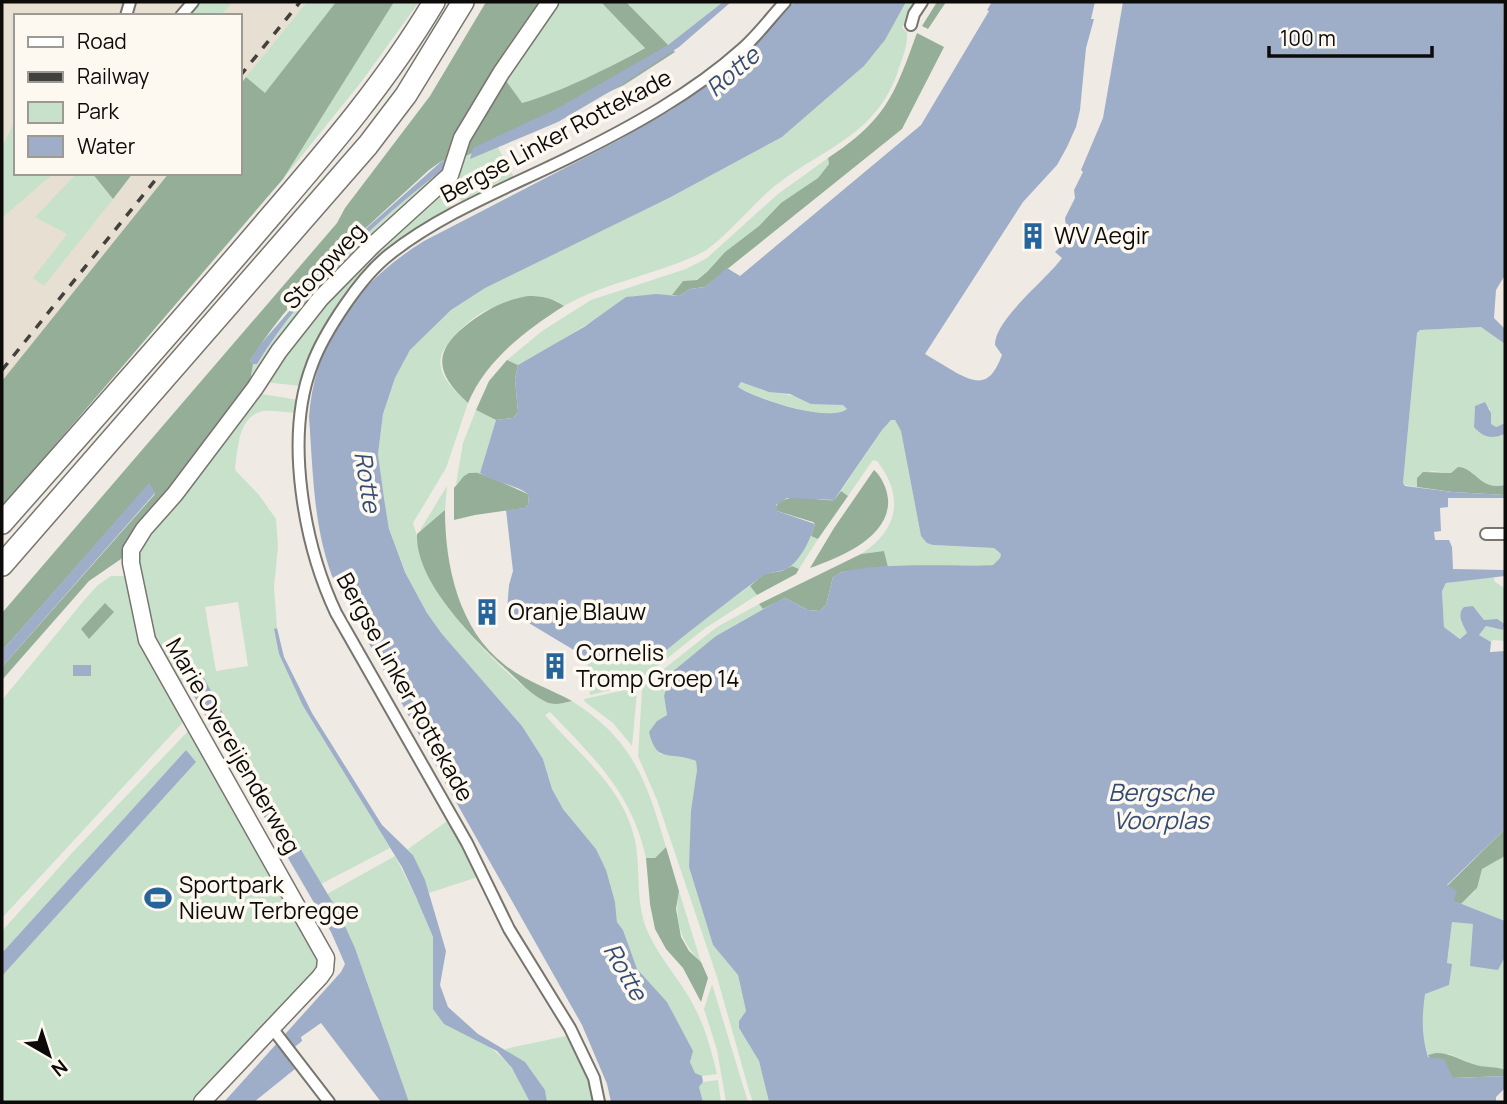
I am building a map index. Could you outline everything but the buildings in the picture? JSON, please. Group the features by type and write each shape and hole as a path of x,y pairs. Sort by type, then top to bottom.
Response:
{"highway":[{"path":"2,523 227,268 343,131 397,60 434,2"},
{"path":"2,565 368,145 406,94 463,2"}],"street":[{"name":"Stoopweg","path":"131,563 131,550 135,540 175,494 306,316 373,245 450,175 462,138 501,73 550,2"},
{"name":"Bergse Linker Rottekade","path":"599,1102 594,1078 570,1028 509,929 467,843 322,582 307,526 298,448 304,393 311,366 328,330 354,291 375,266 392,252 457,212 574,155 680,96 743,48 785,2"},
{"path":"911,25 922,2"},
{"path":"1486,534 1505,534"},
{"name":"Marie Overeijenderweg","path":"131,563 147,640 326,958 325,970 275,1032 202,1102"},
{"path":"275,1032 324,1101"}],"shaded area":[{"path":"2,2 307,2 242,83 242,14 14,14 14,175 167,175 2,381"}],"green space":[{"path":"202,2 233,2 222,14 192,14"},
{"path":"307,2 336,2 265,94 246,77"},
{"path":"336,2 394,2 283,179 2,507 2,381 167,175 242,175 242,82 246,77 265,93"},
{"path":"394,2 419,2 362,81 283,179"},
{"path":"486,2 541,2 445,165 443,160 429,170 380,214 288,308 250,361 253,364 249,388 132,534 121,559 89,581 2,680 2,667 155,494 149,484 2,651 2,613 337,223 345,208 430,96"},
{"path":"552,2 601,2 646,47 569,86 521,103 504,78"},
{"path":"601,2 626,2 675,52 624,85 461,158 504,78 522,103 585,79 645,48"},
{"path":"626,2 723,2 668,45"},
{"path":"906,2 917,2 902,28 907,32 905,50 889,92 877,111 845,140 770,190 707,249 564,306 555,300 509,305 485,311 459,331 441,357 445,377 468,403 446,468 413,523 429,574 436,590 455,617 502,668 546,702 556,704 572,701 593,716 623,746 644,781 666,847 655,858 646,858 631,814 621,795 596,761 550,712 545,715 610,787 629,821 637,851 643,919 660,954 693,1003 712,1053 717,1074 702,1076 695,1073 690,1062 692,1051 667,1002 637,970 623,930 617,922 615,902 596,849 563,809 552,789 543,759 522,726 442,634 427,613 405,571 389,529 384,498 378,454 383,414 395,378 410,350 451,310 485,287 669,198 782,137 864,66 885,40"},
{"path":"937,2 946,2 928,29 922,26"},
{"path":"917,33 944,47 902,129 705,287 690,289 679,296 672,295 683,281 697,280 781,203 818,178 829,164 828,158 876,118 902,74"},
{"path":"14,124 14,175 52,175 2,218 2,146"},
{"path":"495,142 514,177 461,203 461,158"},
{"path":"828,158 829,164 818,178 772,212 696,280 683,281 672,295 632,296 518,365 507,360 542,331 591,300 686,269 707,258 778,194"},
{"path":"445,167 450,169 249,388 253,364 257,364 296,308 319,282 367,233"},
{"path":"75,175 94,175 113,199 44,286 33,278 67,234 35,217"},
{"path":"94,175 131,175 113,199"},
{"path":"450,182 450,209 392,246 347,290 315,343 301,386 264,382 318,304"},
{"path":"528,296 547,298 564,306 508,347 485,373 468,403 450,384 445,374 442,365 446,346 464,327 486,311 502,303"},
{"path":"1481,327 1505,344 1505,423 1495,427 1491,424 1490,408 1475,406 1474,427 1500,436 1505,434 1505,485 1490,485 1458,467 1451,473 1432,471 1417,478 1417,487 1405,485 1403,483 1417,333 1420,330"},
{"path":"507,360 518,365 515,379 518,412 513,418 496,420 476,410 489,381"},
{"path":"741,382 762,390 843,405 847,409 838,413 825,413 793,408 747,392 738,387"},
{"path":"255,393 299,400 298,413 264,411 249,419 241,434 235,468 276,519 278,547 274,587 277,628 274,629 279,654 303,706 390,848 321,884 252,768 204,679 191,691 181,682 152,631 138,578 138,543","holes":["238,602 248,666 216,671 205,607"]},
{"path":"476,410 496,420 480,473 469,474 456,484 463,443"},
{"path":"891,420 895,420 901,431 921,536 933,545 994,548 1001,554 993,565 888,567 884,551 861,554 873,545 890,524 894,500 892,487 877,461 873,460 848,496 841,491"},
{"path":"1458,467 1490,485 1505,485 1505,495 1417,487 1417,478 1423,472 1451,473"},
{"path":"874,470 887,491 887,512 881,524 861,544 810,568 834,528"},
{"path":"469,473 480,473 526,493 529,495 528,505 525,508 454,520 454,488"},
{"path":"447,486 445,510 425,529 420,530"},
{"path":"841,491 848,496 818,539 811,536 815,524 813,522 777,511 775,508 780,502 793,498 834,500"},
{"path":"445,510 452,574 466,615 476,634 489,651 513,671 572,701 549,703 530,692 464,627 436,591 419,552 417,534"},
{"path":"811,536 818,539 799,569 792,566"},
{"path":"884,551 888,567 842,572 833,577 826,605 820,611 808,610 785,598 763,609 759,604 861,554"},
{"path":"792,566 799,569 796,574 757,595 750,586 764,574"},
{"path":"111,576 126,576 185,720 2,918 2,700 86,598"},
{"path":"1493,576 1495,582 1505,588 1505,624 1484,620 1473,606 1467,633 1461,639 1444,627 1442,591 1446,583"},
{"path":"750,586 757,595 704,629 633,685 590,695 587,658 638,654 658,657 702,620"},
{"path":"105,603 114,612 89,639 81,629"},
{"path":"759,604 763,609 716,636 664,696 667,715 657,721 660,754 682,756 696,761 689,867 713,945 738,975 746,1011 739,1021 739,1028 759,1061 769,1102 753,1102 717,977 657,800 638,756 642,690 646,683 717,627"},
{"path":"1486,626 1503,630 1505,626 1505,641 1491,642 1479,635"},
{"path":"634,688 637,692 632,746 613,723 584,699"},
{"name":"Sportpark Nieuw Terbregge","path":"190,729 321,963 201,1102 2,1102 2,976 195,762 186,750 2,953 2,931"},
{"path":"450,819 481,876 429,893 408,849"},
{"path":"1505,829 1505,856 1482,869 1477,888 1461,904 1453,901 1447,886"},
{"path":"666,847 679,891 676,909 681,937 689,951 701,962 708,978 701,1002 683,968 666,949 655,929 646,858 655,858"},
{"path":"395,856 433,937 433,1009 490,1047 503,1059 514,1071 530,1102 409,1102 355,948 327,894"},
{"path":"1505,856 1505,921 1461,904 1475,891 1482,869"},
{"path":"679,891 701,962 680,930 677,911"},
{"path":"1452,921 1474,924 1498,970 1505,957 1505,1070 1478,1066 1449,1054 1428,1055 1422,1025 1423,1001 1430,986 1452,964 1447,964"},
{"path":"712,984 748,1102 726,1102 717,1050 704,1009"},
{"path":"566,1036 588,1077 594,1102 547,1102 545,1090 505,1049"},
{"path":"1436,1053 1505,1070 1505,1076 1453,1078 1428,1055"},
{"path":"718,1080 721,1102 703,1102 699,1087 703,1082"}],"water":[{"path":"723,2 731,2 679,47 621,85 558,122 470,159 473,148 558,108 668,45"},
{"name":"Rotte","path":"794,2 906,2 885,40 864,66 782,137 669,198 485,288 451,310 410,350 395,378 383,414 378,454 384,498 389,529 405,572 427,613 442,634 522,726 543,759 552,789 563,809 596,849 606,870 615,902 617,922 623,930 637,969 667,1002 693,1051 690,1062 695,1073 702,1076 703,1082 699,1087 703,1102 611,1102 607,1084 582,1025 332,576 321,537 315,497 309,417 313,388 320,362 344,315 360,294 400,257 424,241 619,140 671,110 738,59"},
{"name":"Bergsche Voorplas","path":"992,2 1095,2 1091,19 1094,19 1086,48 1080,110 1067,147 1057,165 1023,202 925,354 964,376 978,380 989,377 998,365 1002,355 995,345 1003,324 1062,258 1055,252 1067,240 1065,218 1075,198 1074,190 1083,172 1081,170 1103,118 1123,2 1503,2 1505,275 1496,290 1494,318 1505,329 1505,344 1481,327 1420,330 1417,333 1403,483 1405,486 1453,492 1505,495 1505,498 1448,498 1448,507 1440,508 1441,531 1434,532 1435,540 1449,540 1453,569 1505,570 1505,576 1446,583 1442,591 1444,627 1460,639 1467,633 1460,616 1464,607 1473,606 1484,620 1497,619 1505,624 1503,630 1486,626 1479,635 1491,642 1490,652 1505,651 1505,829 1447,885 1457,891 1454,901 1505,921 1505,957 1498,970 1470,966 1473,924 1452,922 1447,963 1452,964 1449,985 1425,994 1423,1018 1428,1057 1444,1059 1453,1078 1505,1076 1505,1088 1496,1097 1496,1102 769,1102 759,1061 739,1028 739,1021 746,1011 738,975 713,945 689,867 696,761 660,753 649,732 657,721 667,715 664,696 671,673 716,636 776,602 785,598 808,610 820,611 826,605 833,577 844,572 884,566 993,565 1000,558 1001,554 994,548 933,545 921,536 901,431 895,420 891,420 882,430 834,500 787,498 776,505 777,511 815,524 806,547 795,562 784,570 761,577 658,657 638,654 587,658 507,610 513,571 506,510 525,508 529,495 480,473 496,420 513,418 518,412 515,379 518,365 584,327 626,297 656,294 679,296 690,289 705,287 727,268 740,276 921,125 989,11 987,10","holes":["741,382 769,392 790,394 811,404 843,405 847,409 838,413 825,413 792,408 738,387"]},
{"path":"443,160 446,167 393,210 342,257 296,308 257,364 251,364 250,361 259,346 343,249"},
{"path":"1485,402 1491,413 1491,424 1496,427 1505,423 1505,434 1488,436 1474,427 1475,406"},
{"path":"149,483 155,493 2,667 2,651"},
{"path":"277,628 284,657 312,713 382,825 413,855 425,880 446,951 440,985 448,1007 478,1034 525,1062 545,1090 547,1102 530,1102 512,1068 497,1051 444,1024 433,1009 433,937 402,867 303,706 279,654 274,629"},
{"path":"73,665 91,665 91,676 73,676"},
{"path":"204,678 252,768 339,913 355,948 409,1102 381,1102 321,1023 301,1037 302,1041 285,1055 295,1069 254,1102 224,1102 341,972 345,964 331,932 191,691"},
{"path":"186,750 196,762 2,976 2,953"}],"railway":[{"path":"242,74 300,2"},
{"path":"2,370 159,175"}],"place":[{"name":"WV Aegir","path":"1033,236"},
{"name":"Oranje Blauw","path":"487,612"},
{"name":"Cornelis Tromp Groep 14","path":"555,666"},
{"name":"Sportpark Nieuw Terbregge","path":"158,898"}]}
